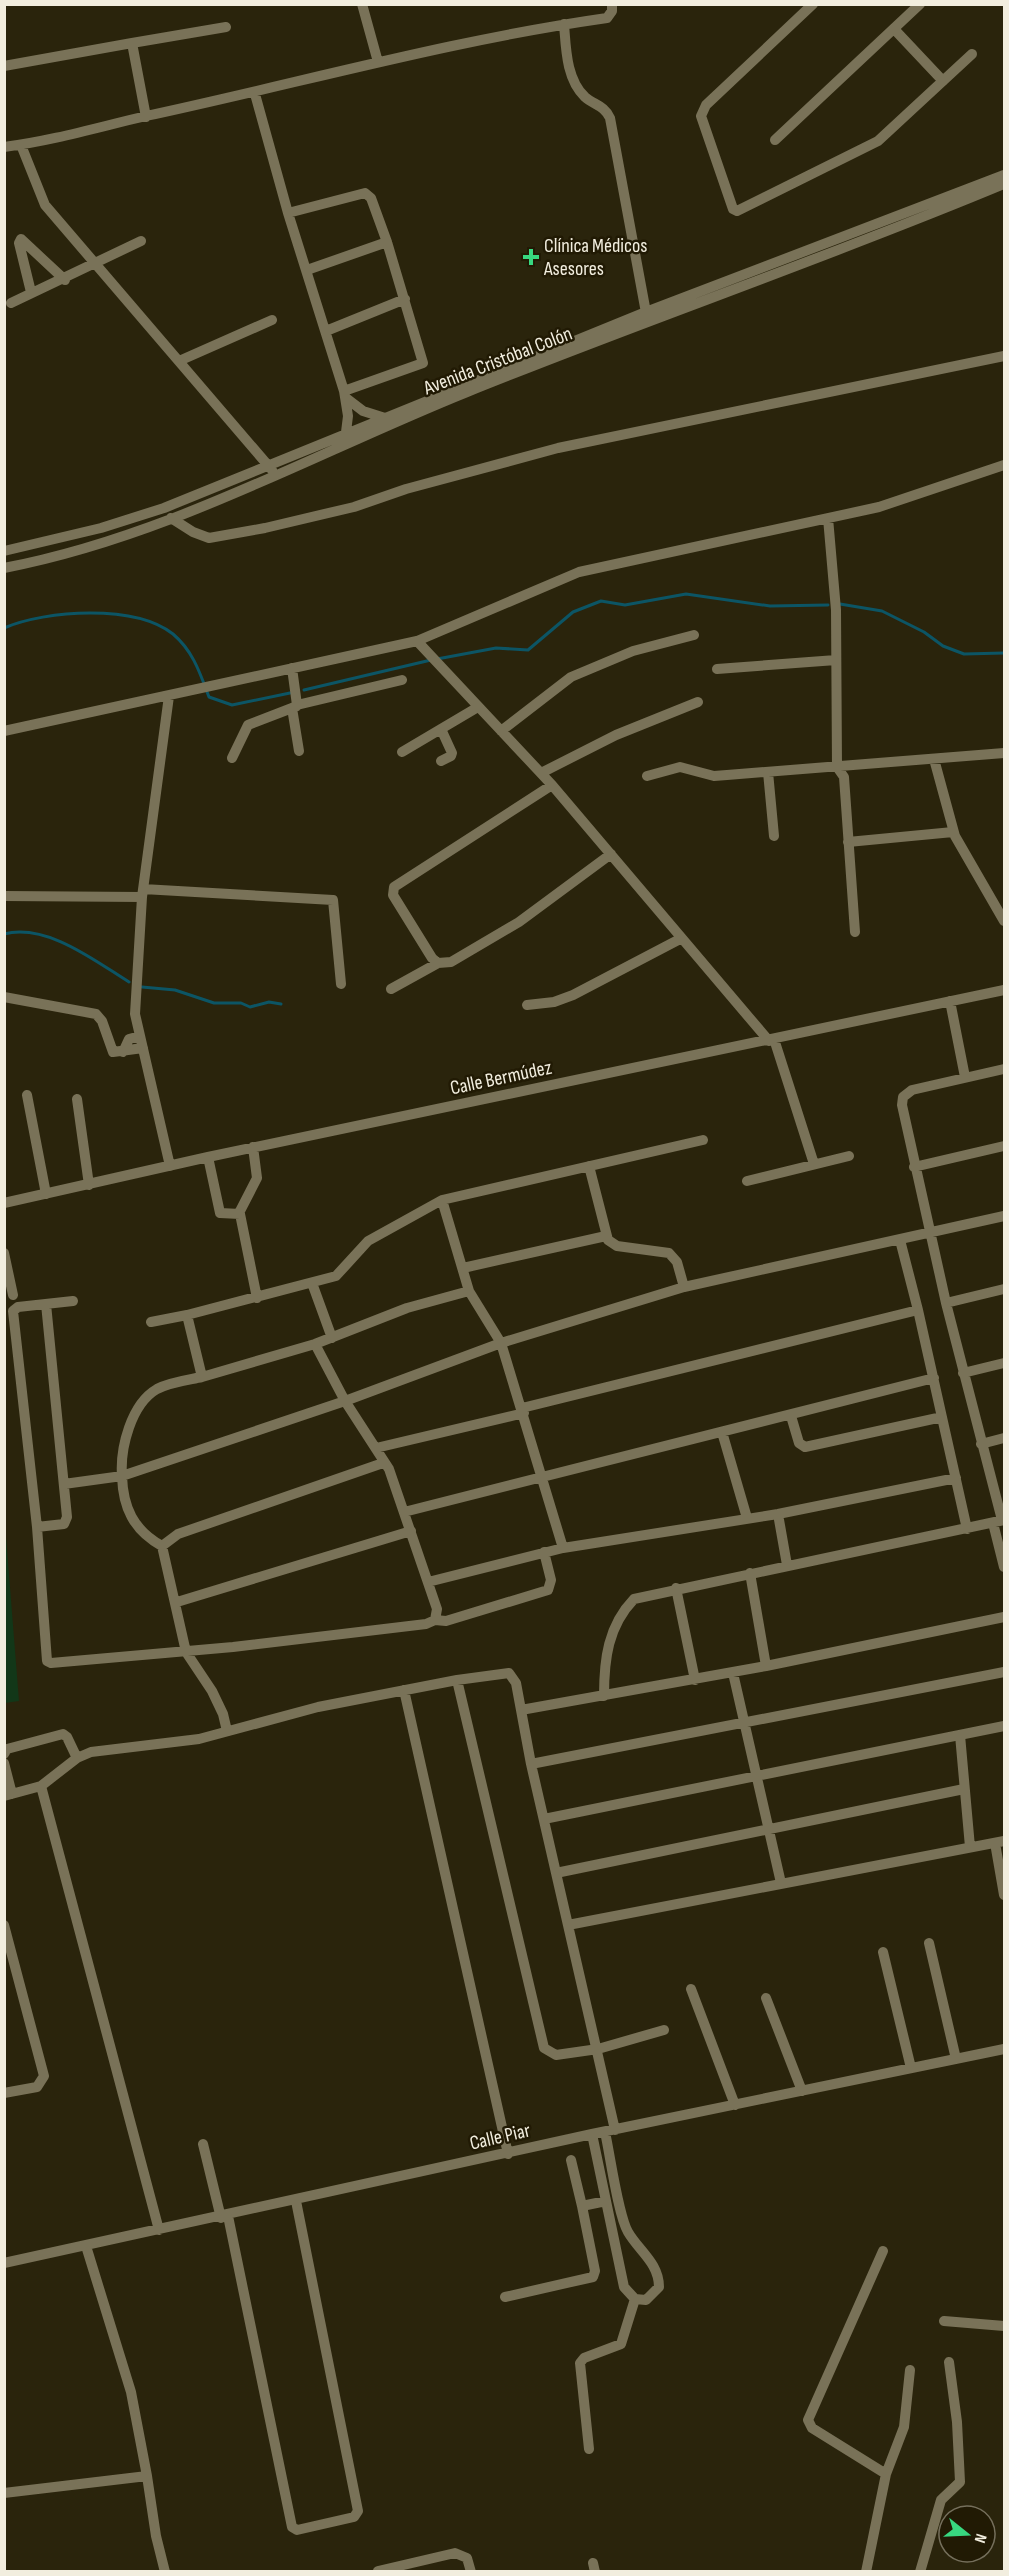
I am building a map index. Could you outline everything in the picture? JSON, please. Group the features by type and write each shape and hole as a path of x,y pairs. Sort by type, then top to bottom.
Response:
{"street":[{"path":"362,4 378,62"},
{"path":"4,147 255,94 378,62 564,24 607,18 612,11 612,4"},
{"path":"813,4 703,110 700,117 733,209 737,211 878,141 972,54"},
{"path":"775,140 920,4"},
{"path":"564,24 575,84 584,96 606,111 610,118 647,317"},
{"path":"4,66 226,27"},
{"path":"894,29 944,81"},
{"path":"132,43 146,117"},
{"path":"255,94 288,213 345,395 346,432"},
{"path":"21,145 45,205 273,471"},
{"name":"Avenida Cristóbal Colón","path":"4,551 101,528 273,471 346,432 647,317 1005,175"},
{"name":"Avenida Cristóbal Colón","path":"4,568 105,541 171,518 273,471 647,317 1005,184"},
{"path":"288,213 365,193 371,198 405,299 423,363 345,395"},
{"path":"31,292 19,243 21,239 65,280"},
{"path":"11,303 31,292 65,280 141,241"},
{"path":"307,270 387,242"},
{"path":"326,332 405,299"},
{"path":"179,361 272,320"},
{"path":"171,518 193,532 209,538 265,528 354,507 406,489 558,448 1005,356"},
{"path":"345,395 363,411 385,418"},
{"path":"4,732 417,641 579,572 879,507 1005,465"},
{"path":"828,518 837,660 837,767 844,777 855,932"},
{"path":"501,731 572,677 633,651 694,635"},
{"path":"417,641 552,785 680,939 772,1040 814,1164"},
{"path":"717,669 837,660"},
{"path":"292,669 299,751"},
{"path":"232,758 248,725 295,706 402,680"},
{"path":"169,696 143,893 134,993 140,1036 170,1166"},
{"path":"541,773 616,735 698,702"},
{"path":"402,752 478,707"},
{"path":"441,729 452,753 451,756 441,761"},
{"path":"647,776 680,767 714,776 1005,753"},
{"path":"934,759 953,831 1004,918"},
{"path":"768,772 774,836"},
{"path":"438,963 432,958 393,895 394,887 552,785"},
{"path":"848,842 953,831"},
{"path":"391,989 438,963 451,962 519,921 611,854"},
{"path":"4,896 143,893 333,900 341,984"},
{"path":"527,1005 554,1002 573,995 680,939"},
{"name":"Calle Bermúdez","path":"4,1203 208,1156 1005,990"},
{"path":"4,997 96,1014 102,1021 110,1050 115,1053 143,1048"},
{"path":"950,1001 965,1077"},
{"path":"123,1052 129,1040 140,1036"},
{"path":"1005,1069 912,1090 903,1098 902,1105 946,1303 1000,1521 1005,1568"},
{"path":"27,1095 46,1194"},
{"path":"76,1099 89,1185"},
{"path":"151,1322 257,1298 336,1275 368,1240 442,1200 703,1140"},
{"path":"914,1167 1005,1146"},
{"path":"253,1147 257,1178 255,1187 239,1213 257,1298"},
{"path":"208,1156 219,1213 239,1213"},
{"path":"747,1181 849,1156"},
{"path":"589,1166 606,1236 617,1246 669,1253 677,1262 684,1287"},
{"path":"442,1200 469,1291 501,1343 563,1548"},
{"path":"64,1484 122,1476 345,1401 501,1343 684,1287 1005,1216"},
{"path":"463,1268 606,1236"},
{"path":"900,1240 934,1378 967,1529"},
{"path":"4,1253 14,1295"},
{"path":"312,1283 332,1338"},
{"path":"946,1303 1005,1289"},
{"path":"227,1731 223,1714 212,1691 186,1652 177,1602 162,1545 147,1536 126,1512 122,1476 123,1448 141,1405 149,1394 160,1387 315,1344 407,1308 469,1291"},
{"path":"73,1301 18,1307 13,1311 37,1527 48,1662 186,1652 426,1624 435,1620 446,1621 549,1590 551,1580 544,1551"},
{"path":"37,1527 64,1524 67,1521 46,1304"},
{"path":"376,1448 918,1310"},
{"path":"187,1315 202,1377"},
{"path":"315,1344 345,1401 376,1448 383,1464 389,1469 428,1582 436,1609 435,1620"},
{"path":"963,1373 1005,1363"},
{"path":"404,1512 934,1378"},
{"path":"791,1416 799,1443 805,1447 942,1417"},
{"path":"722,1432 747,1518"},
{"path":"981,1444 1005,1438"},
{"path":"162,1545 178,1534 383,1464"},
{"path":"428,1582 544,1551 778,1514 956,1478"},
{"path":"778,1514 787,1565"},
{"path":"604,1696 604,1666 608,1645 624,1610 634,1599 676,1588 1000,1521"},
{"path":"177,1602 411,1531"},
{"path":"750,1574 766,1666"},
{"path":"676,1588 695,1680"},
{"path":"521,1710 733,1673 1005,1617"},
{"path":"531,1764 1005,1672"},
{"path":"4,1763 8,1795 41,1786 77,1758 91,1752 199,1739 318,1707 457,1680 509,1673 516,1683 531,1764 598,2049 626,2228 653,2265 659,2278 659,2287 646,2300 635,2299 624,2287 592,2134"},
{"path":"733,1673 781,1882"},
{"path":"457,1680 542,2045 549,2053 556,2055 598,2049 664,2031"},
{"path":"404,1690 508,2154"},
{"path":"544,1819 1005,1726"},
{"path":"4,1754 7,1749 63,1734 67,1737 77,1758"},
{"path":"960,1735 970,1847"},
{"path":"41,1786 159,2230"},
{"path":"556,1873 964,1789"},
{"path":"568,1925 781,1882 1000,1842 1005,1895"},
{"path":"4,1925 44,2076 37,2087 4,2093"},
{"path":"929,1943 956,2059"},
{"path":"883,1952 911,2068"},
{"path":"691,1989 735,2105"},
{"path":"766,1998 802,2091"},
{"name":"Calle Piar","path":"4,2263 225,2217 592,2134 1005,2049"},
{"path":"203,2144 225,2217 292,2527 297,2530 354,2517 358,2511 296,2201"},
{"path":"505,2297 593,2277 596,2271 571,2160"},
{"path":"582,2206 606,2201"},
{"path":"86,2246 131,2392 165,2571"},
{"path":"883,2251 808,2420 812,2428 886,2474"},
{"path":"588,2449 580,2363 584,2358 621,2343 635,2299"},
{"path":"944,2321 1005,2326"},
{"path":"920,2571 941,2500 960,2482 957,2422 949,2362"},
{"path":"866,2571 886,2474 904,2427 910,2370"},
{"path":"4,2493 147,2476"},
{"path":"378,2571 406,2568 458,2553 467,2558 471,2571"}],"green space":[{"path":"5,1524 19,1701 4,1703"}],"waterway":[{"path":"437,659 496,648 528,650 573,612 601,601 625,605 686,594 770,606 828,605"},
{"path":"840,604 882,611 924,632 943,646 964,654 1004,653"},
{"path":"4,628 43,617 66,614 114,614 136,618 157,624 180,641 195,663 209,697 232,705 290,693"},
{"path":"304,690 431,660"},
{"path":"4,934 20,932 53,939 86,955 129,982"},
{"path":"142,987 175,990 214,1003 241,1003 250,1007 269,1002 281,1004"}],"place":[{"name":"Clínica Médicos Asesores","path":"531,257"}]}
